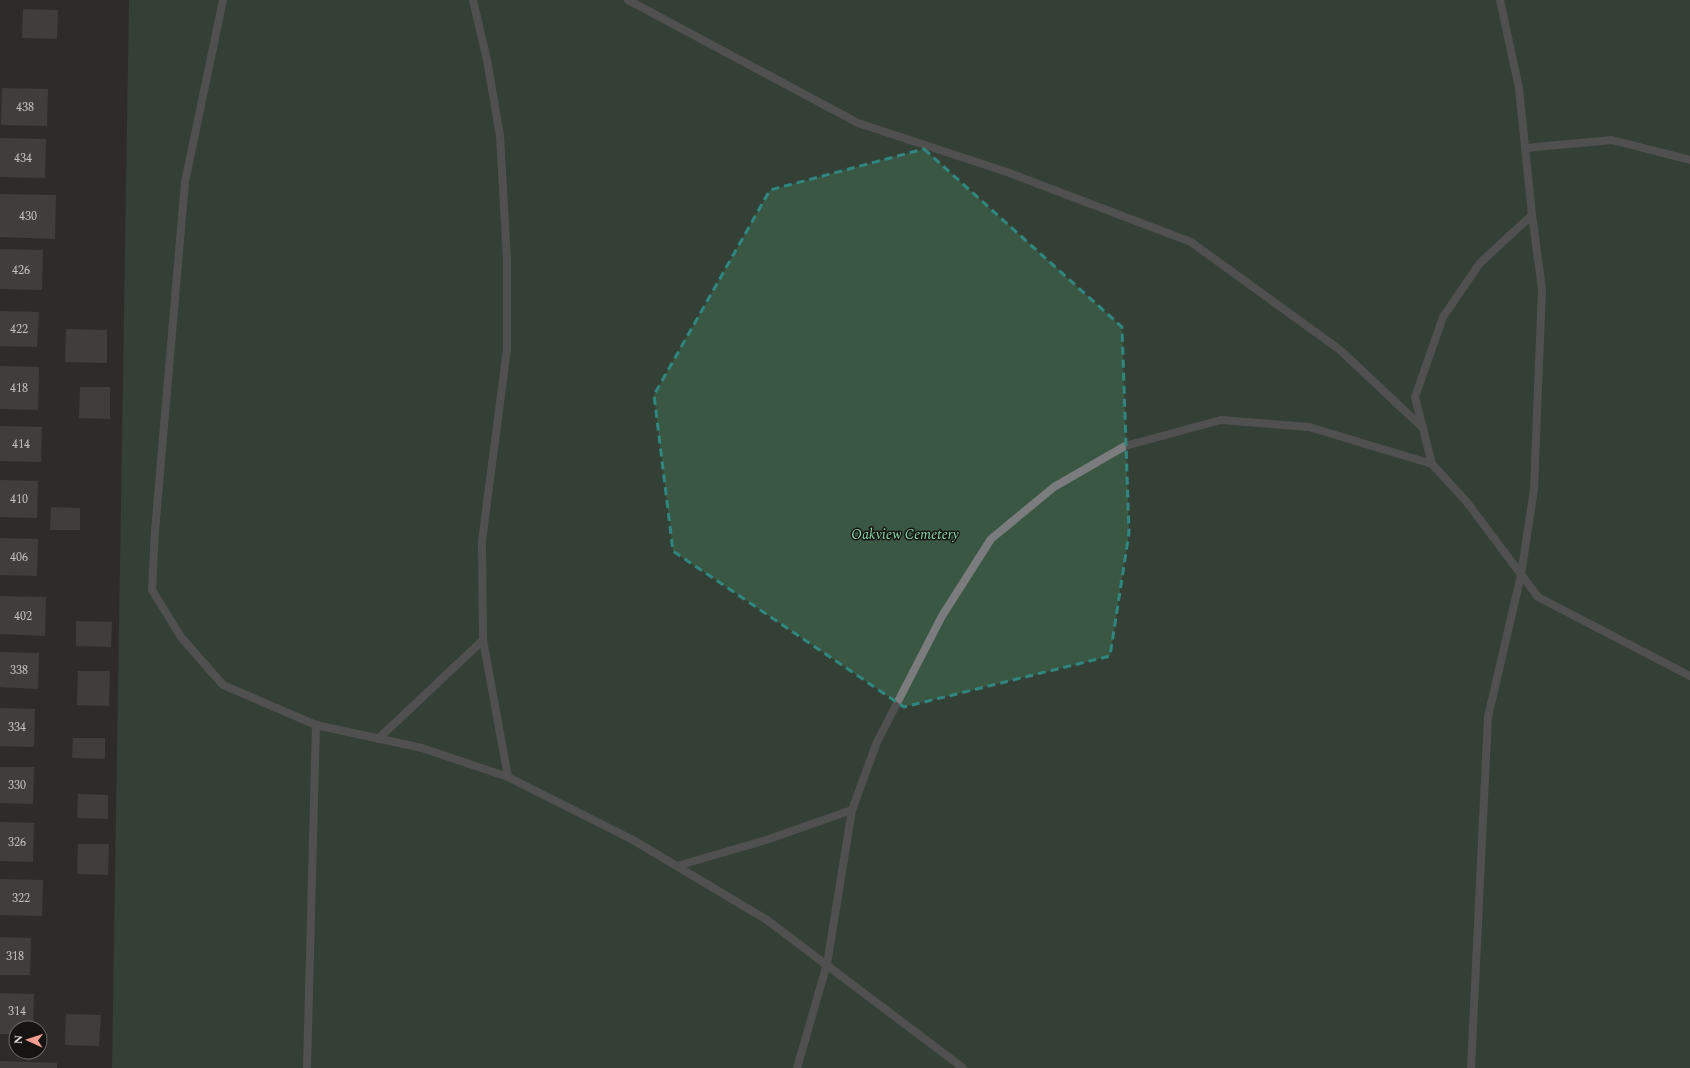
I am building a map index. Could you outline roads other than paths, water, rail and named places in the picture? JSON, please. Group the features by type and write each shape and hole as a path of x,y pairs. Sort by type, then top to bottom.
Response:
{"lane":[{"path":"223,0 185,182 161,457 152,590 181,637 223,685 316,725 422,748 508,777 633,840 768,920 963,1068"},
{"path":"473,0 487,60 500,136 507,259 507,349 482,541 483,640 508,777"},
{"path":"628,0 858,123 1007,172 1190,242 1340,350 1423,428"},
{"path":"1471,1068 1488,717 1521,575 1534,489 1542,289 1532,215 1519,88 1500,0"},
{"path":"1525,148 1612,140 1690,160"},
{"path":"1532,215 1480,263 1443,318 1415,397 1432,464 1466,501 1538,597 1690,676"},
{"path":"797,1068 827,964 852,810 877,742 946,609 991,539 1054,487 1125,446 1221,420 1309,427 1432,464"},
{"path":"378,739 483,640"},
{"path":"307,1068 316,725"},
{"path":"677,866 766,840 852,810"}],"park label":[{"name":"Oakview Cemetery","path":"905,534"}]}
